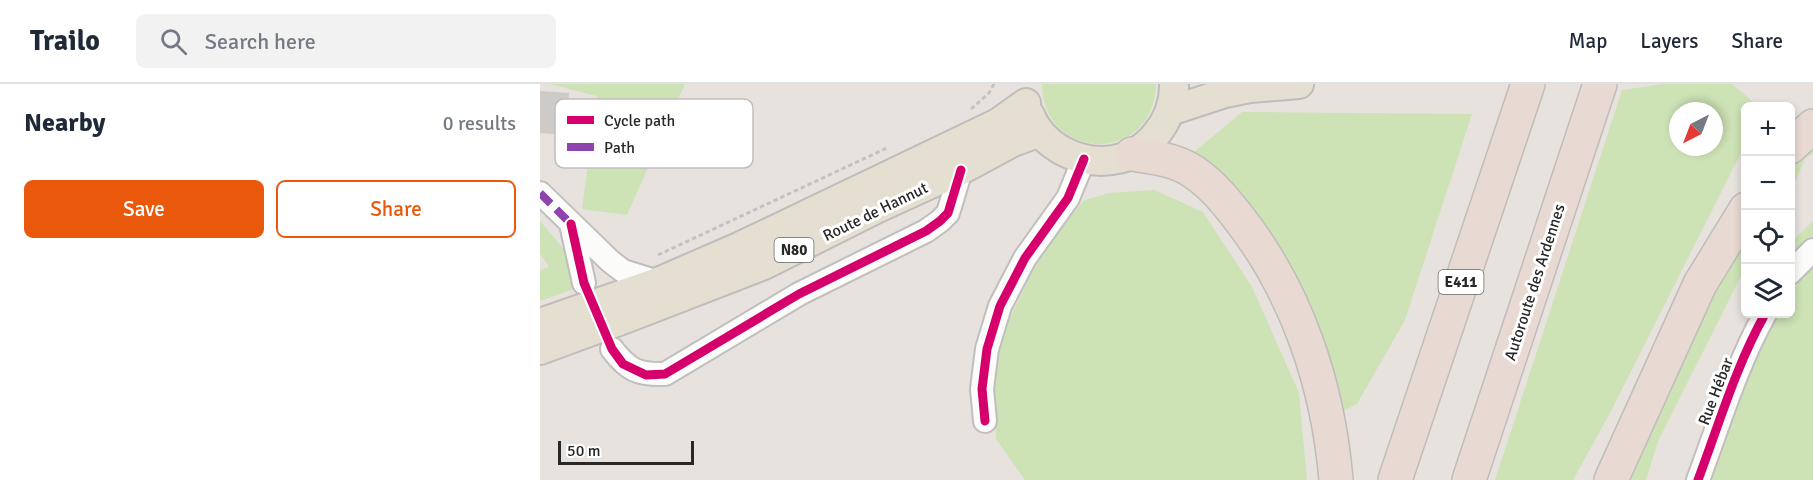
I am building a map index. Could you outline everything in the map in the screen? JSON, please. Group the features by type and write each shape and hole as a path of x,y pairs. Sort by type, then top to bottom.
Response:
{"highway":[{"name":"E411","path":"1395,480 1528,84"},
{"name":"Autoroute des Ardennes","path":"1469,480 1600,84"},
{"path":"1795,126 1813,111"},
{"path":"1795,143 1813,126"},
{"path":"1132,154 1167,159 1190,170 1219,192 1252,234 1298,316 1316,370 1327,415 1335,480"},
{"path":"1611,480 1700,284 1745,210"}],"main road":[{"name":"Route de Hannut","path":"1025,94 1031,118 1054,147 1084,159 1113,160 1132,154 1149,143 1162,128 1172,97 1299,84"},
{"name":"Route de Hannut","path":"540,323 658,282 873,184 998,123 1025,94"},
{"name":"Route de Hannut","path":"540,350 764,265 878,208 961,170 1013,142 1040,132"}],"street":[{"path":"985,421 982,389 987,348 1000,306 1025,258 1068,198 1084,159"},
{"path":"612,349 623,364 646,375 665,374 799,294 926,231 948,213 961,170"},
{"path":"540,193 623,271 658,282"},
{"path":"572,224 584,283"},
{"path":"1795,269 1813,250"},
{"name":"Rue Hébar","path":"1698,480 1736,376 1752,336 1763,318"}],"path":[{"path":"970,110 989,93 994,84"},
{"path":"623,271 894,145"}],"green space":[{"path":"550,84 685,84 678,99 597,99 597,96"},
{"path":"1042,84 1156,84 1150,111 1137,130 1119,141 1098,144 1077,140 1059,128 1047,110"},
{"path":"1663,84 1732,84 1753,102 1741,102 1741,153 1611,411 1573,480 1495,480 1622,90"},
{"path":"1242,112 1472,114 1405,320 1357,404 1341,412 1276,255 1194,152"},
{"path":"1813,137 1813,153 1805,159 1795,182 1795,156"},
{"path":"587,168 648,168 627,215 582,209"},
{"path":"1154,190 1203,212 1252,287 1299,393 1307,480 1025,480 996,439 992,354 1044,249 1083,201 1109,193"},
{"path":"540,221 568,254 574,289 540,301 540,270 549,267 540,253"},
{"path":"1813,221 1813,235 1795,250 1795,238"},
{"path":"1741,241 1741,276 1658,441 1646,480 1623,480 1716,282"},
{"path":"1813,266 1813,480 1711,480 1752,364 1775,318 1795,318 1795,287"}],"building":[{"path":"540,91 569,93 569,99 555,99 555,134 540,133"}],"marked path":[{"path":"540,193 571,224"}],"cycle path":[{"path":"985,421 982,389 987,349 1000,306 1025,258 1068,198 1084,159"},
{"path":"571,224 584,283 612,349 623,364 646,375 665,374 799,294 926,231 948,213 961,170"},
{"path":"1698,480 1737,375 1763,318"}]}
